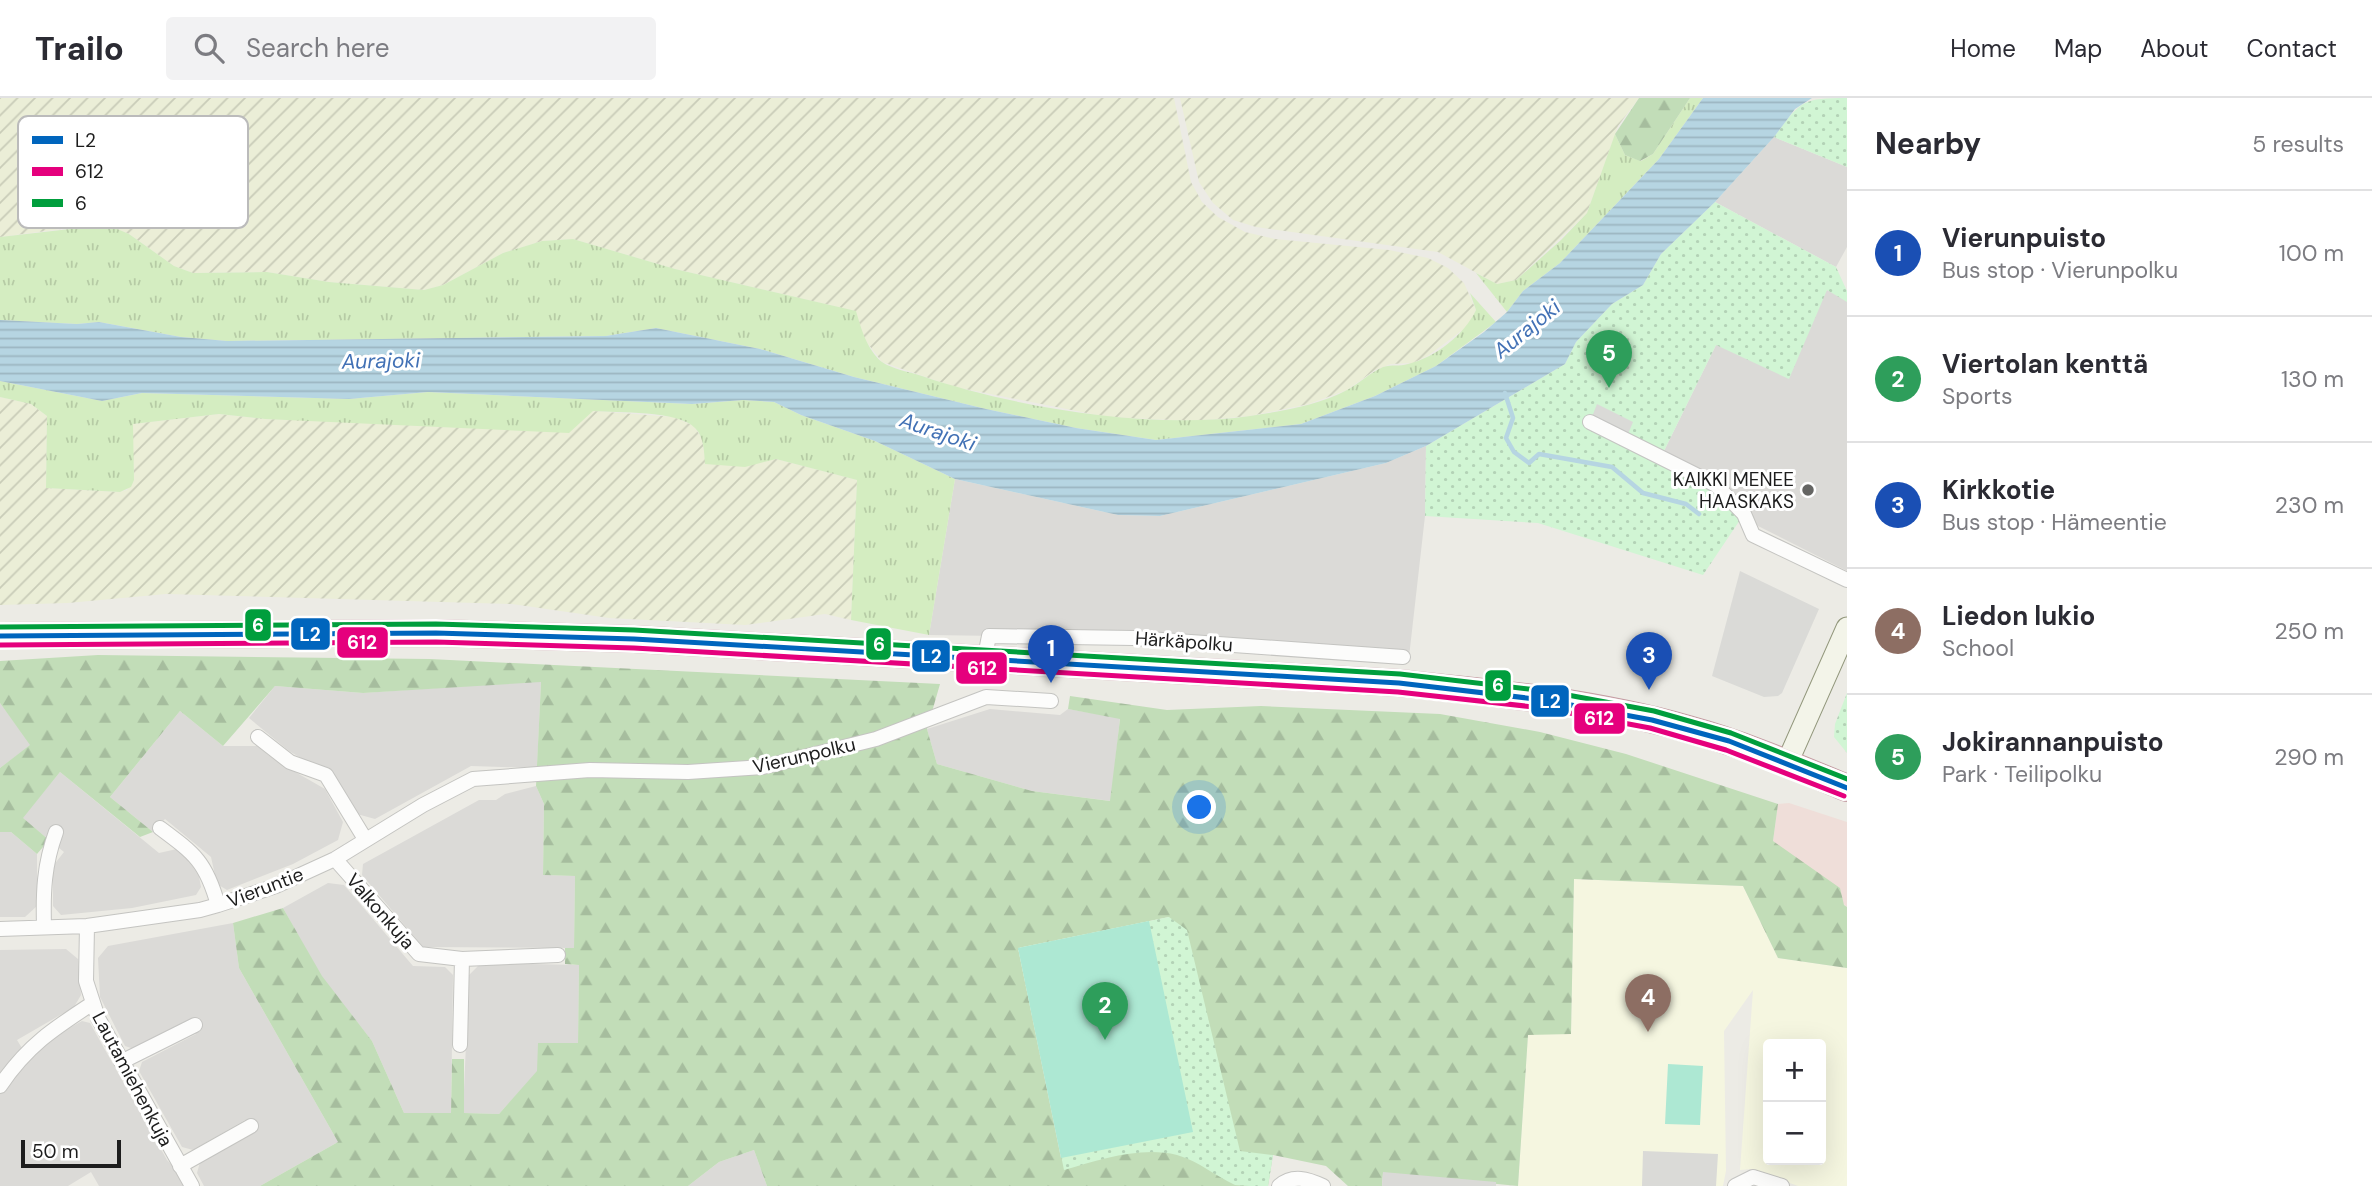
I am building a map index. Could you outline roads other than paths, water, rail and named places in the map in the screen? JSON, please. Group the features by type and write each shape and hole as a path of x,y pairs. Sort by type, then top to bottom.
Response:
{"highway":[{"path":"0,636 436,633 634,639 1399,683 1566,702 1675,725 1754,749 1847,788"}],"street":[{"path":"1590,422 1716,485 1744,514 1753,535 1847,580"},
{"path":"1787,763 1847,628"},
{"name":"Härkäpolku","path":"985,661 989,636 1134,638 1404,657"},
{"name":"Vierunpolku","path":"508,778 590,770 688,772 763,767 876,739 986,697 1051,701"},
{"path":"258,737 290,761 326,775 365,839"},
{"name":"Vieruntie","path":"0,929 87,926 218,905 276,886 334,859 473,779 508,778"},
{"path":"160,828 199,859 210,874 218,905"},
{"path":"44,926 44,870 56,832"},
{"name":"Valkonkuja","path":"334,859 419,954 462,959 558,955"},
{"name":"Lautamiehenkuja","path":"87,926 86,981 93,1003 121,1062 192,1186"},
{"path":"460,1045 462,959"},
{"path":"0,1086 19,1058 41,1037 93,1003"},
{"path":"121,1062 195,1025"},
{"path":"180,1166 251,1126"},
{"path":"1279,1186 1288,1179 1298,1178 1323,1186"},
{"path":"1735,1186 1752,1178 1782,1186"}],"water":[{"name":"Aurajoki","path":"1703,98 1812,98 1795,109 1774,137 1715,202 1661,254 1643,285 1612,304 1576,342 1565,364 1426,446 1386,463 1160,516 1118,515 955,479 875,441 801,415 774,402 743,400 692,404 428,392 349,399 142,393 102,401 0,381 0,320 77,324 99,322 181,337 227,341 606,336 656,328 760,349 854,377 986,409 1076,428 1156,440 1301,424 1375,396 1436,366 1484,332 1507,312 1523,291 1560,263 1659,159"}],"waterway":[{"path":"1505,393 1513,418 1506,438 1514,452 1529,463 1539,454 1612,467 1643,493 1686,504 1699,514"}],"place":[{"name":"Jokirannanpuisto","path":"1609,388"},
{"name":"KAIKKI MENEE HAASKAKS","path":"1808,490"},
{"name":"Vierunpuisto","path":"1051,683"},
{"name":"Kirkkotie","path":"1649,690"},
{"name":"Liedon lukio","path":"1648,1032"},
{"name":"Viertolan kenttä","path":"1105,1040"}]}
